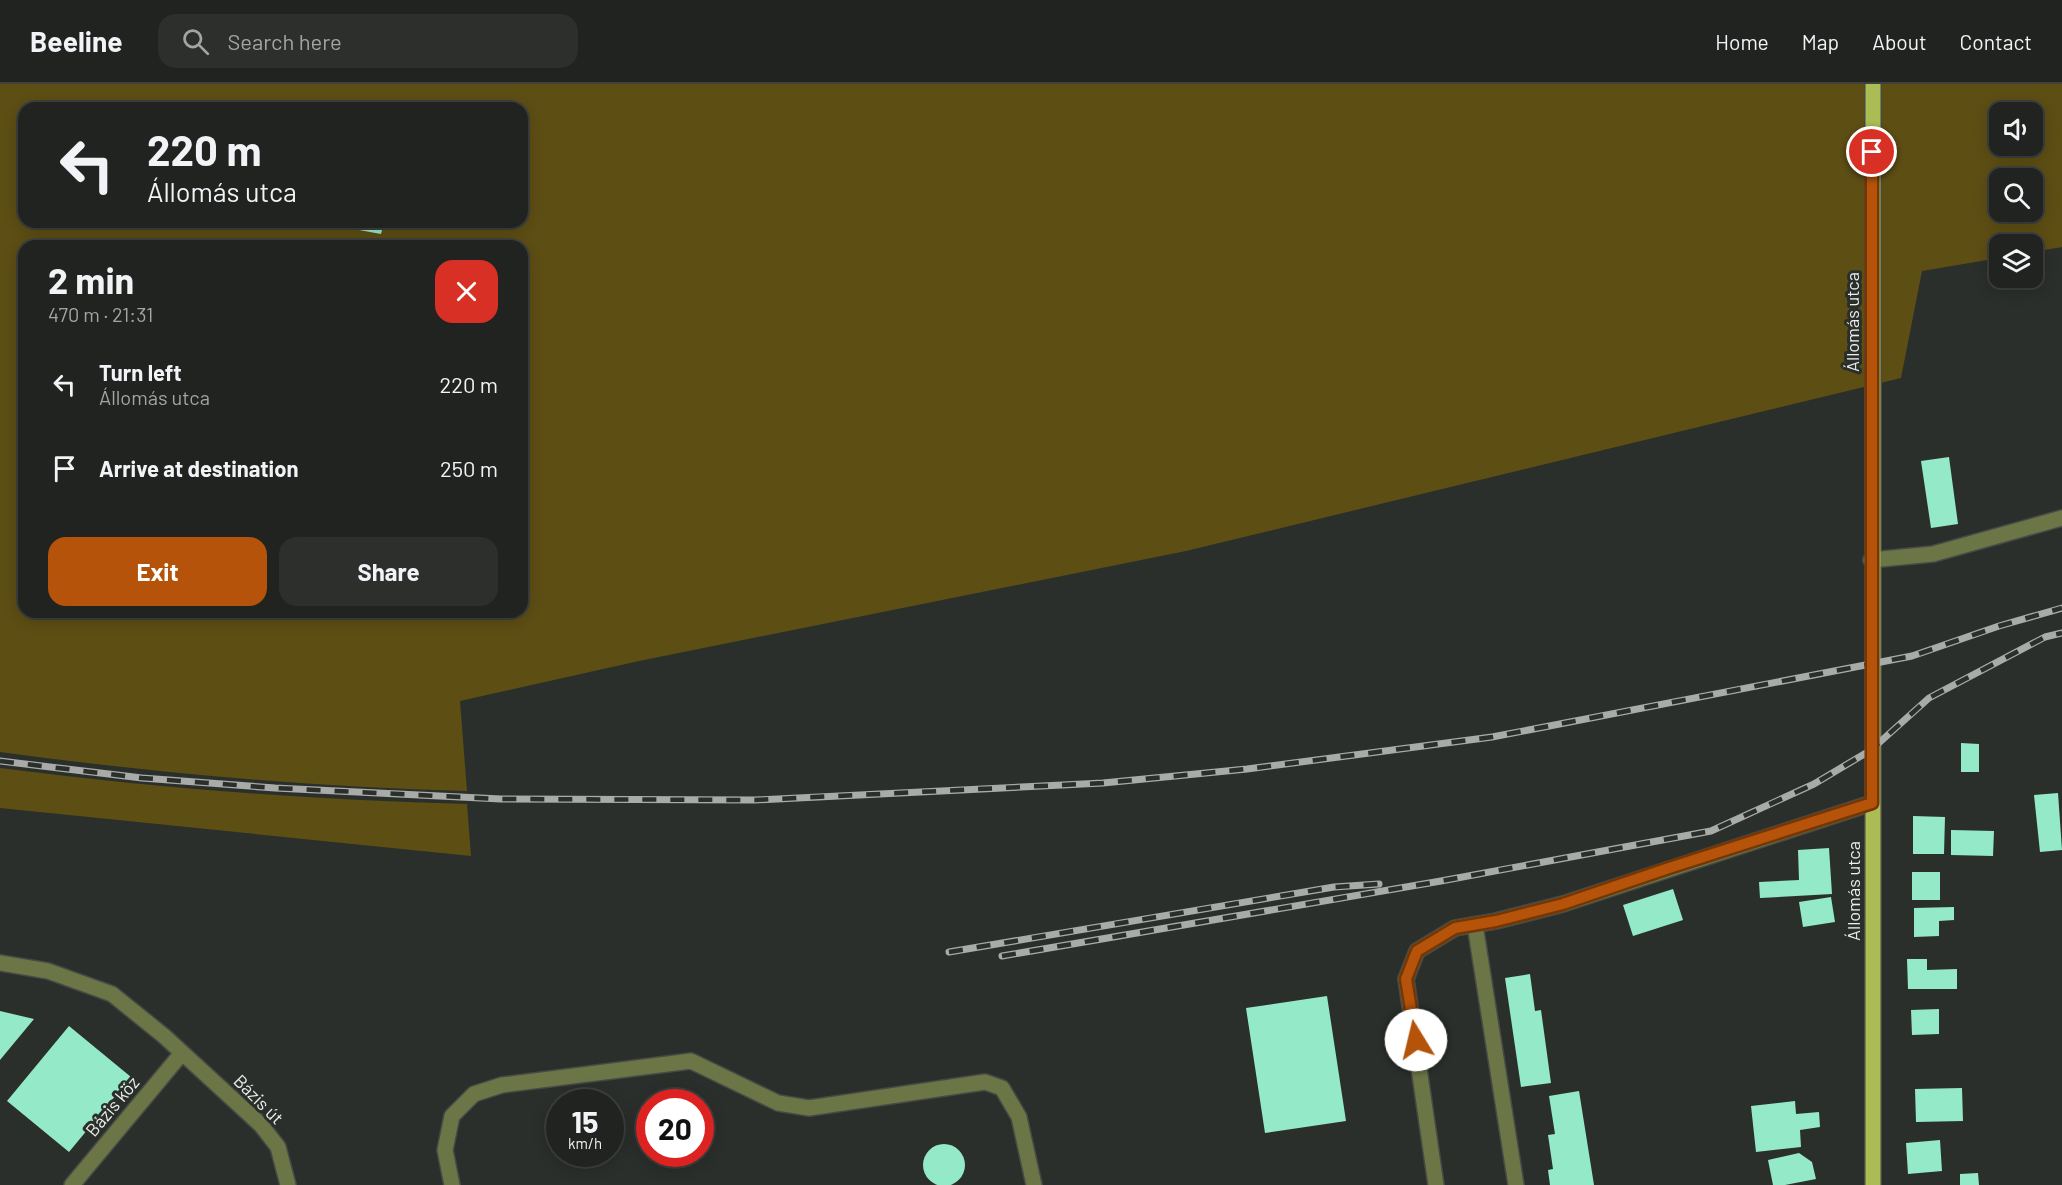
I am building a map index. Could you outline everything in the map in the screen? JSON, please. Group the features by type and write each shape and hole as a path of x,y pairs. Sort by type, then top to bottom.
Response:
{"main road":[{"name":"Állomás utca","path":"1873,84 1871,560 1873,1185"}],"street":[{"path":"1871,560 1933,554 2062,518"},
{"path":"1436,1185 1406,979 1417,951 1455,928 1563,904 1872,803"},
{"path":"1475,925 1516,1185"},
{"name":"Bázis út","path":"0,963 48,971 112,994 182,1053 261,1125 278,1148 288,1185"},
{"name":"Bázis köz","path":"72,1185 182,1053"},
{"path":"452,1185 445,1150 452,1116 474,1094 502,1085 691,1061 778,1103 809,1108 985,1082 1002,1088 1019,1117 1034,1185"}],"shaded area":[{"path":"0,84 2062,84 2062,247 2043,250 2043,234 1989,234 1989,260 1922,271 1901,378 1186,551 639,661 460,701 467,791 233,778 0,752"},
{"path":"0,768 116,782 233,792 350,800 467,804 471,856 0,808"}],"building":[{"path":"359,228 382,228 381,234 359,230"},
{"path":"1949,457 1958,524 1931,528 1921,461"},
{"path":"1961,743 1979,744 1979,772 1961,772"},
{"path":"2058,793 2062,850 2040,852 2034,795"},
{"path":"1913,816 1945,817 1944,854 1913,854"},
{"path":"1951,830 1994,831 1993,856 1951,855"},
{"path":"1829,848 1832,894 1760,898 1759,882 1799,880 1798,850"},
{"path":"1912,872 1940,872 1940,900 1912,900"},
{"path":"1673,889 1683,920 1633,936 1623,905"},
{"path":"1831,897 1835,922 1803,927 1799,902"},
{"path":"1954,907 1954,920 1939,921 1939,936 1914,937 1914,908"},
{"path":"1907,959 1927,959 1927,970 1957,969 1957,989 1908,989"},
{"path":"1530,974 1535,1011 1541,1010 1551,1083 1521,1087 1505,978"},
{"path":"1327,996 1346,1121 1265,1133 1246,1008"},
{"path":"1939,1009 1939,1034 1912,1035 1911,1010"},
{"path":"0,1011 34,1019 0,1060"},
{"path":"69,1026 131,1077 69,1152 7,1101"},
{"path":"1962,1088 1963,1121 1916,1122 1915,1089"},
{"path":"1579,1091 1594,1185 1550,1185 1548,1170 1553,1169 1548,1135 1555,1134 1549,1096"},
{"path":"1795,1101 1796,1114 1819,1112 1820,1127 1800,1130 1801,1147 1756,1152 1751,1106"},
{"path":"1940,1140 1942,1171 1908,1174 1906,1143"},
{"path":"944,1144 952,1145 959,1150 964,1157 964,1173 959,1180 952,1185 944,1186 936,1185 929,1180 924,1173 923,1165 924,1157 929,1150 936,1145"},
{"path":"1799,1153 1812,1162 1816,1179 1773,1185 1768,1160"},
{"path":"1978,1173 1979,1185 1960,1185 1960,1174"}],"railway":[{"path":"0,761 142,778 275,788 501,799 755,800 1103,783 1247,769 1492,737 1912,656 1999,626 2062,608"},
{"path":"1002,956 1441,881 1711,831 1814,784 1871,750 1929,698 2045,637 2062,633"},
{"path":"949,952 1334,887 1379,884"}],"route":[{"path":"1416,1040 1406,979 1417,951 1455,928 1496,921 1563,904 1872,803 1872,152"}]}
